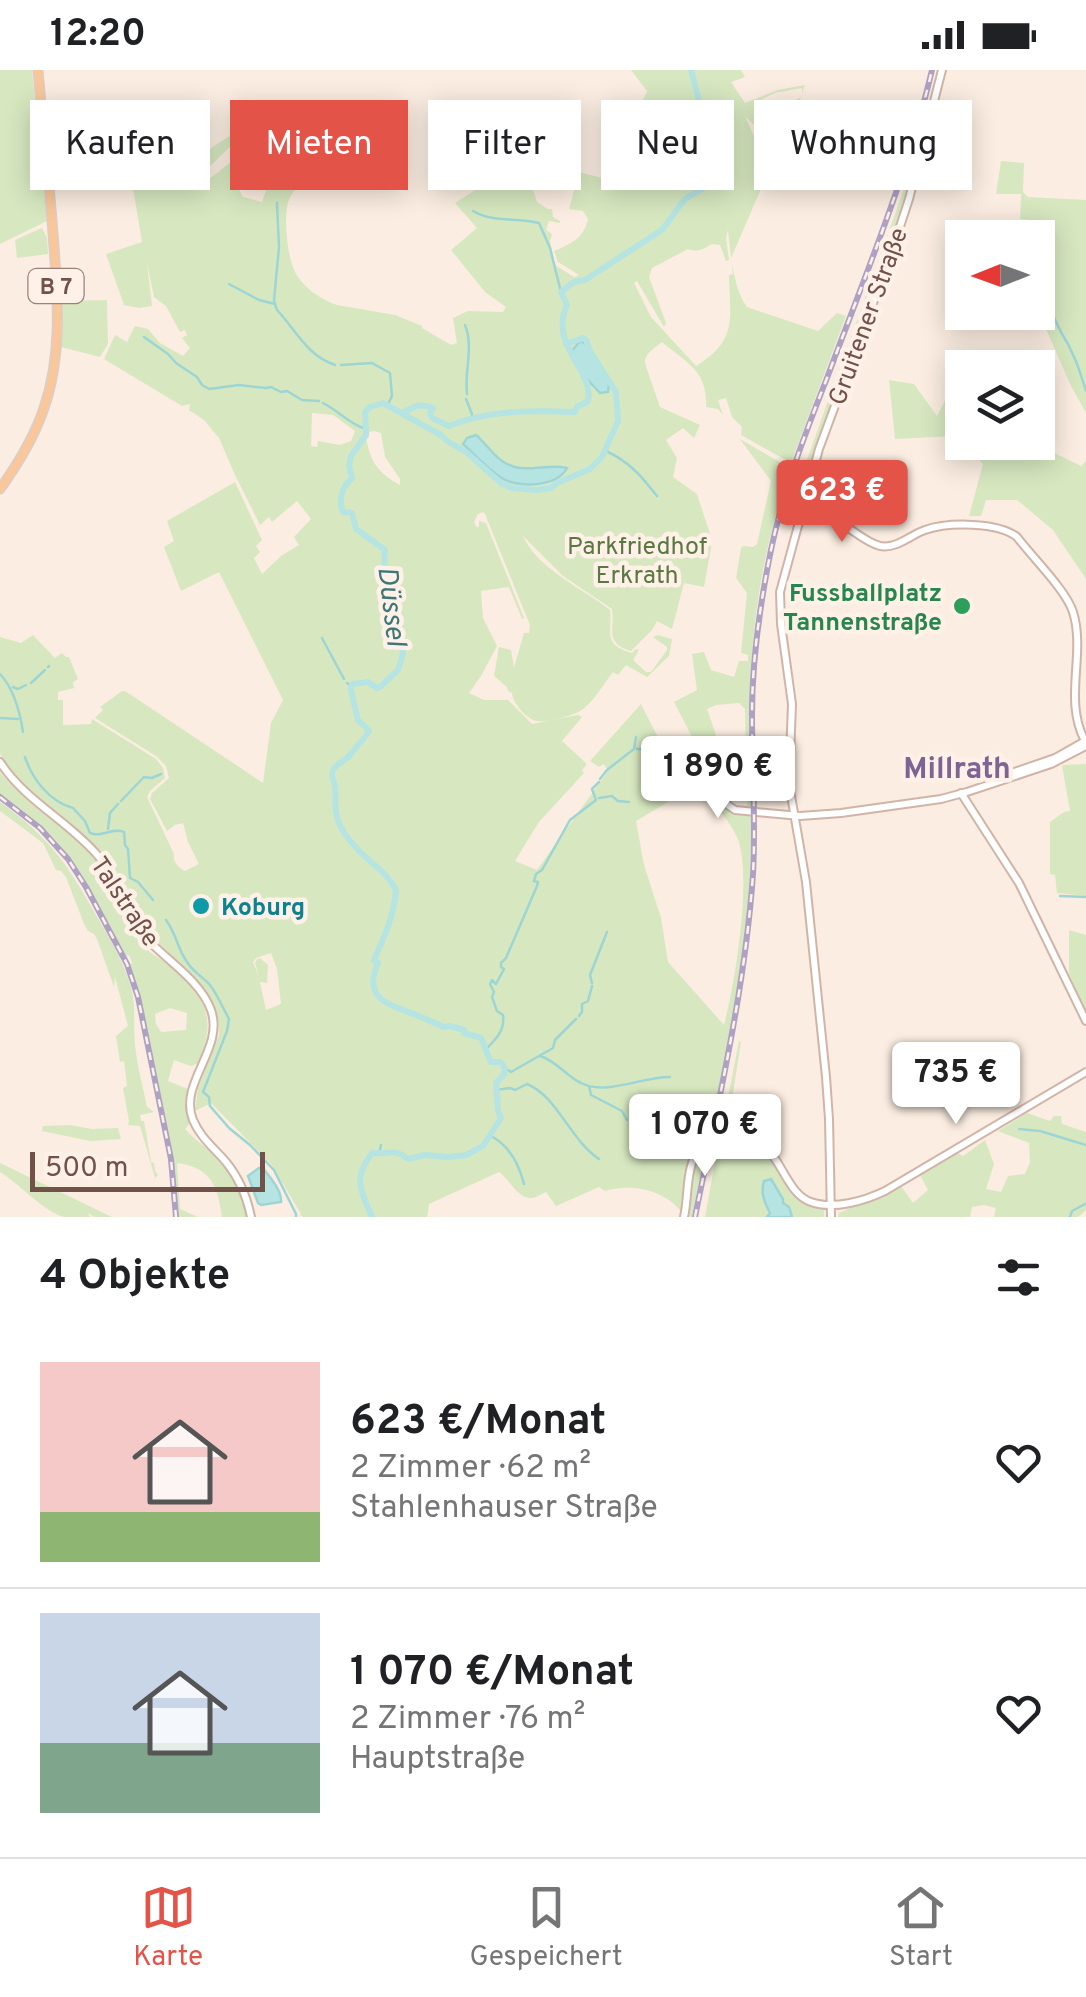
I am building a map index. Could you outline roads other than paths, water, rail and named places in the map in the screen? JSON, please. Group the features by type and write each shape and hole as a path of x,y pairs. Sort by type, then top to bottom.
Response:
{"main road":[{"name":"B 7","path":"0,490 30,442 44,407 57,346 52,221 38,70"},
{"name":"Gruitener Straße","path":"831,1217 830,1119 806,882 789,794 792,704 780,602 784,570 801,508 824,433 905,212 942,70"},
{"path":"801,508 882,546 898,544 940,526 995,526 1008,530 1065,596 1074,614 1075,702 1077,723 1086,742"},
{"path":"718,783 719,796 731,808 806,816 860,811 962,795 1038,769 1086,742"},
{"path":"934,798 1045,762 1086,742"},
{"name":"Talstraße","path":"0,762 18,785 100,858 141,932 206,1000 214,1021 213,1039 192,1092 191,1114 201,1134 235,1175 251,1217"},
{"path":"778,814 785,808 789,794"},
{"path":"962,795 1009,866 1086,1021"},
{"path":"798,836 806,816"},
{"path":"684,1217 688,1170 712,1139 746,1137 764,1146 804,1198 814,1203 865,1200 1086,1072"}],"water":[{"path":"580,341 585,343 609,384 608,392 600,393 585,377 572,351"},
{"path":"476,435 498,458 514,467 567,468 546,482 507,481 463,444"},
{"path":"259,1168 275,1184 281,1202 258,1203 248,1176"},
{"path":"771,1179 792,1217 767,1217 770,1213 763,1185"}],"waterway":[{"name":"Düssel","path":"403,413 428,406 433,408 432,418 449,426 495,414 575,412 588,401 585,379 563,333 567,305 561,292 662,230 685,199 717,180 713,132 702,112 691,70"},
{"path":"275,304 277,203"},
{"path":"473,211 489,217 539,223 561,292"},
{"path":"229,284 275,304 309,348 335,365"},
{"path":"1055,319 1086,391"},
{"path":"465,325 469,342 467,394"},
{"path":"144,337 209,389 239,385 271,387 302,400 319,401"},
{"name":"Düssel","path":"372,1217 360,1178 372,1153 395,1152 408,1159 425,1155 448,1157 466,1155 483,1146 501,1118 496,1083 505,1068 500,1062 491,1062 481,1038 391,1005 377,994 374,986 378,963 374,960 391,918 396,890 342,829 332,775 369,731 358,720 352,684 368,682 380,687 398,670 403,654 399,613 384,572 385,550 356,529 352,513 343,512 342,494 352,478 351,456 366,435 365,412 383,403 441,435 512,488 551,488 590,469 602,457 618,421 616,392 586,340 566,344"},
{"path":"341,365 372,363 390,373 392,396 388,404"},
{"path":"466,399 472,418"},
{"path":"323,403 366,429"},
{"path":"606,451 629,465 657,496"},
{"path":"322,638 344,679"},
{"path":"31,683 45,670"},
{"path":"0,674 16,701 23,732"},
{"name":"Düssel","path":"347,683 351,686"},
{"path":"13,687 26,685"},
{"path":"0,718 18,719"},
{"path":"600,779 634,749 636,737"},
{"path":"637,749 650,750"},
{"path":"25,757 43,789 73,808 90,833 124,832 130,878 153,900"},
{"path":"121,801 144,777 161,774"},
{"path":"485,1050 503,1026 503,1015 497,1011 490,984 492,980 496,984 504,969 501,963 537,886 536,874 570,820 596,800 592,789 599,782"},
{"path":"599,798 612,796 629,802"},
{"path":"108,829 110,813 118,804"},
{"path":"1060,896 1086,897"},
{"path":"166,920 184,957 210,985 229,1019 203,1092 229,1128 274,1170 296,1217"},
{"path":"592,983 590,975 607,932"},
{"path":"579,1016 592,986"},
{"path":"505,1068 511,1072 553,1048 555,1040 576,1019"},
{"path":"540,1056 591,1086 614,1087 670,1077"},
{"path":"496,1090 515,1090 527,1084 538,1090 599,1159"},
{"path":"589,1086 591,1095 622,1111 627,1120"},
{"path":"1019,1129 1086,1145"},
{"path":"491,1136 513,1156 524,1184"},
{"path":"379,1154 381,1145"},
{"path":"1070,1217 1072,1211 1085,1204"}],"railway":[{"path":"695,1217 730,1046 749,917 754,854 753,674 771,550 795,463 898,187 932,70"},
{"path":"0,797 40,828 68,859 127,964 138,997 171,1159 176,1217"}],"place":[{"name":"Fussballplatz Tannenstraße","path":"962,606"},
{"name":"Koburg","path":"201,906"}],"district":[{"name":"Millrath","path":"957,768"}],"park label":[{"name":"Parkfriedhof Erkrath","path":"637,560"}]}
